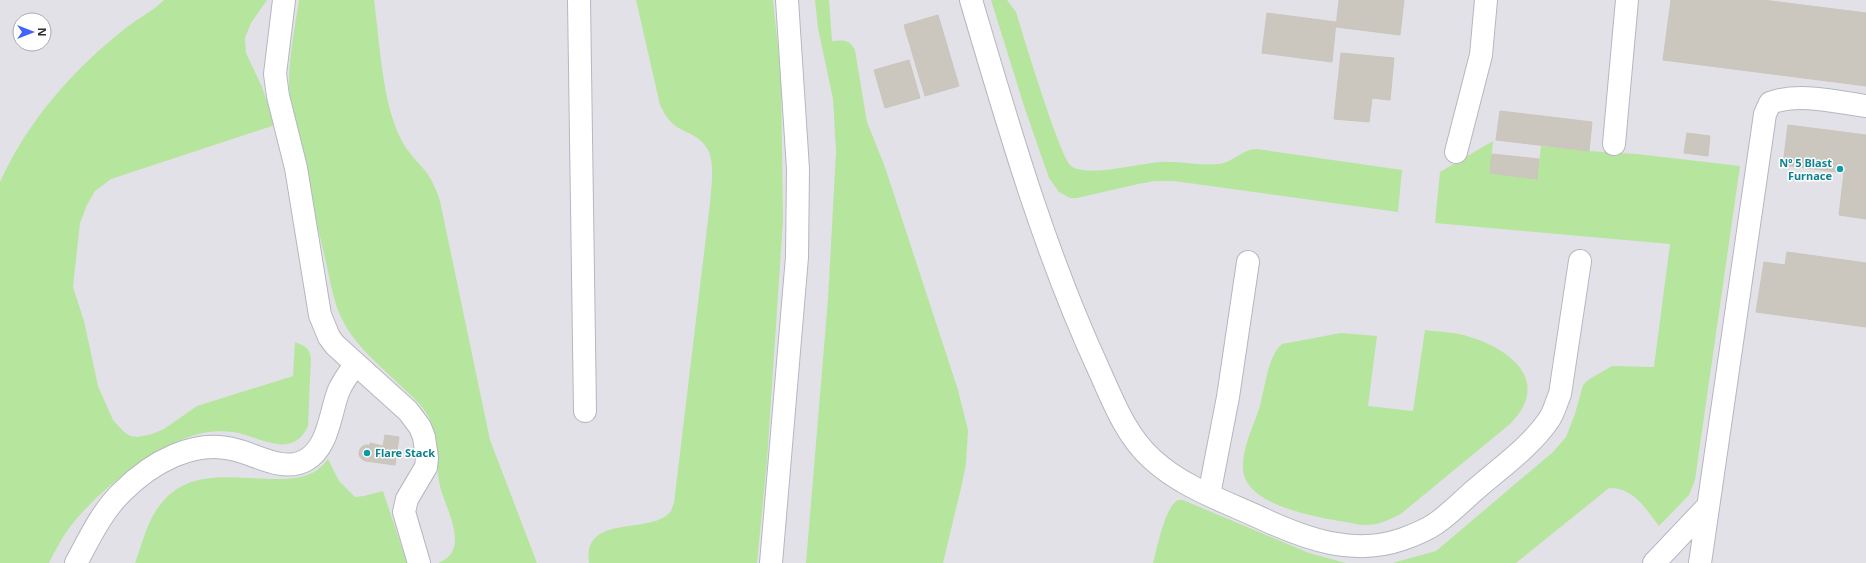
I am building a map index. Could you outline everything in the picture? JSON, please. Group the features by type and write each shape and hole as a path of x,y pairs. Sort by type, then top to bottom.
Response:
{"lane":[{"path":"284,0 275,74 278,96 296,168 314,286 320,315 329,337 335,346 408,411 420,427 424,437 428,458 426,467 407,499 404,512 419,563"},
{"path":"579,0 585,411"},
{"path":"771,563 797,257 798,169 787,0"},
{"path":"970,0 1026,180 1077,321 1116,407 1132,435 1150,458 1174,477 1290,531 1324,542 1348,546 1367,547 1390,544 1418,534 1436,523 1532,439 1552,414 1560,394 1580,261"},
{"path":"1456,152 1481,55 1486,0"},
{"path":"1614,144 1626,0"},
{"path":"1700,563 1765,114 1770,103 1781,99 1809,99 1866,106"},
{"path":"1210,495 1228,396 1248,262"},
{"path":"76,563 96,528 122,492 148,470 166,459 196,448 208,446 236,450 277,464 305,461 313,455 321,444 339,390 355,365"},
{"path":"1654,563 1708,506"}],"shaded area":[{"path":"0,0 1866,0 1866,563 0,563"}],"green space":[{"path":"164,0 267,0 251,23 245,38 246,53 262,87 275,125 111,179 95,191 87,205 80,223 73,287 84,321 98,386 113,420 123,431 130,436 138,437 152,434 164,429 197,406 293,376 295,342 306,347 311,358 308,426 301,436 293,442 284,444 274,444 243,434 218,431 206,432 185,438 146,459 126,473 91,503 76,519 63,537 49,563 0,563 0,182 11,160 37,118 68,81 103,47"},
{"path":"299,0 374,0 383,73 390,109 395,126 404,145 427,173 439,197 490,440 537,563 438,563 449,557 454,548 455,537 453,526 441,491 433,428 430,420 418,403 356,341 340,316 332,291 292,114 290,98 290,62"},
{"path":"636,0 773,0 781,77 783,220 767,461 757,563 589,563 590,547 596,537 607,531 662,518 671,511 674,503 710,203 712,163 710,156 703,143 672,123 660,105"},
{"path":"815,0 829,0 832,41 846,41 851,44 855,50 867,122 885,167 958,390 968,430 966,464 943,563 806,563 828,299 836,152 833,99 818,28"},
{"path":"991,0 1007,0 1016,12 1051,119 1066,158 1071,166 1089,171 1161,162 1218,164 1228,161 1247,151 1257,149 1402,170 1398,212 1174,181 1155,181 1077,198 1070,198 1059,192 1049,178 1025,109"},
{"path":"1493,141 1490,173 1537,179 1541,146 1637,154 1740,166 1695,480 1689,495 1659,526 1644,506 1632,495 1625,491 1609,488 1516,563 1392,563 1436,551 1553,452 1566,437 1575,414 1583,385 1588,380 1612,366 1654,367 1670,244 1435,223 1440,172"},
{"path":"1425,330 1465,335 1486,343 1500,350 1512,359 1522,370 1527,382 1527,395 1522,409 1510,424 1402,513 1378,523 1362,525 1292,510 1273,503 1258,494 1247,482 1243,468 1244,453 1259,409 1270,365 1277,350 1282,344 1341,333 1377,336 1368,406 1413,411"},
{"path":"328,459 339,481 355,497 383,491 407,563 135,563 153,515 169,495 183,486 197,480 213,478 229,477 289,479 309,474 317,470"},
{"path":"1178,500 1183,500 1309,553 1346,563 1153,563 1165,519 1173,504"}],"building":[{"path":"1339,0 1404,0 1400,35 1336,27"},
{"path":"1671,0 1763,0 1866,13 1866,86 1663,60"},
{"path":"1267,13 1336,22 1332,62 1262,53"},
{"path":"938,15 959,86 925,96 904,25"},
{"path":"1341,53 1394,58 1390,100 1372,98 1369,122 1334,119"},
{"path":"909,60 920,98 885,108 874,70"},
{"path":"1500,111 1592,122 1589,151 1496,140"},
{"name":"Nº 5 Blast Furnace","path":"1788,125 1866,135 1866,219 1839,215 1844,173 1783,165"},
{"path":"1687,133 1710,136 1708,156 1684,153"},
{"path":"1492,154 1539,159 1537,179 1490,173"},
{"path":"1854,168 1862,168 1867,173 1865,184 1862,186 1854,186 1849,181 1849,173"},
{"path":"1787,252 1866,263 1866,327 1756,312 1764,262 1785,265"},
{"path":"385,435 399,437 395,465 366,461 361,458 359,454 361,448 370,445 370,443 383,446"},
{"name":"Flare Stack","path":"367,445 373,447 375,453 373,459 367,461 361,459 359,453 361,447"}],"place":[{"name":"Nº 5 Blast Furnace","path":"1840,169"},
{"name":"Flare Stack","path":"367,453"}]}
